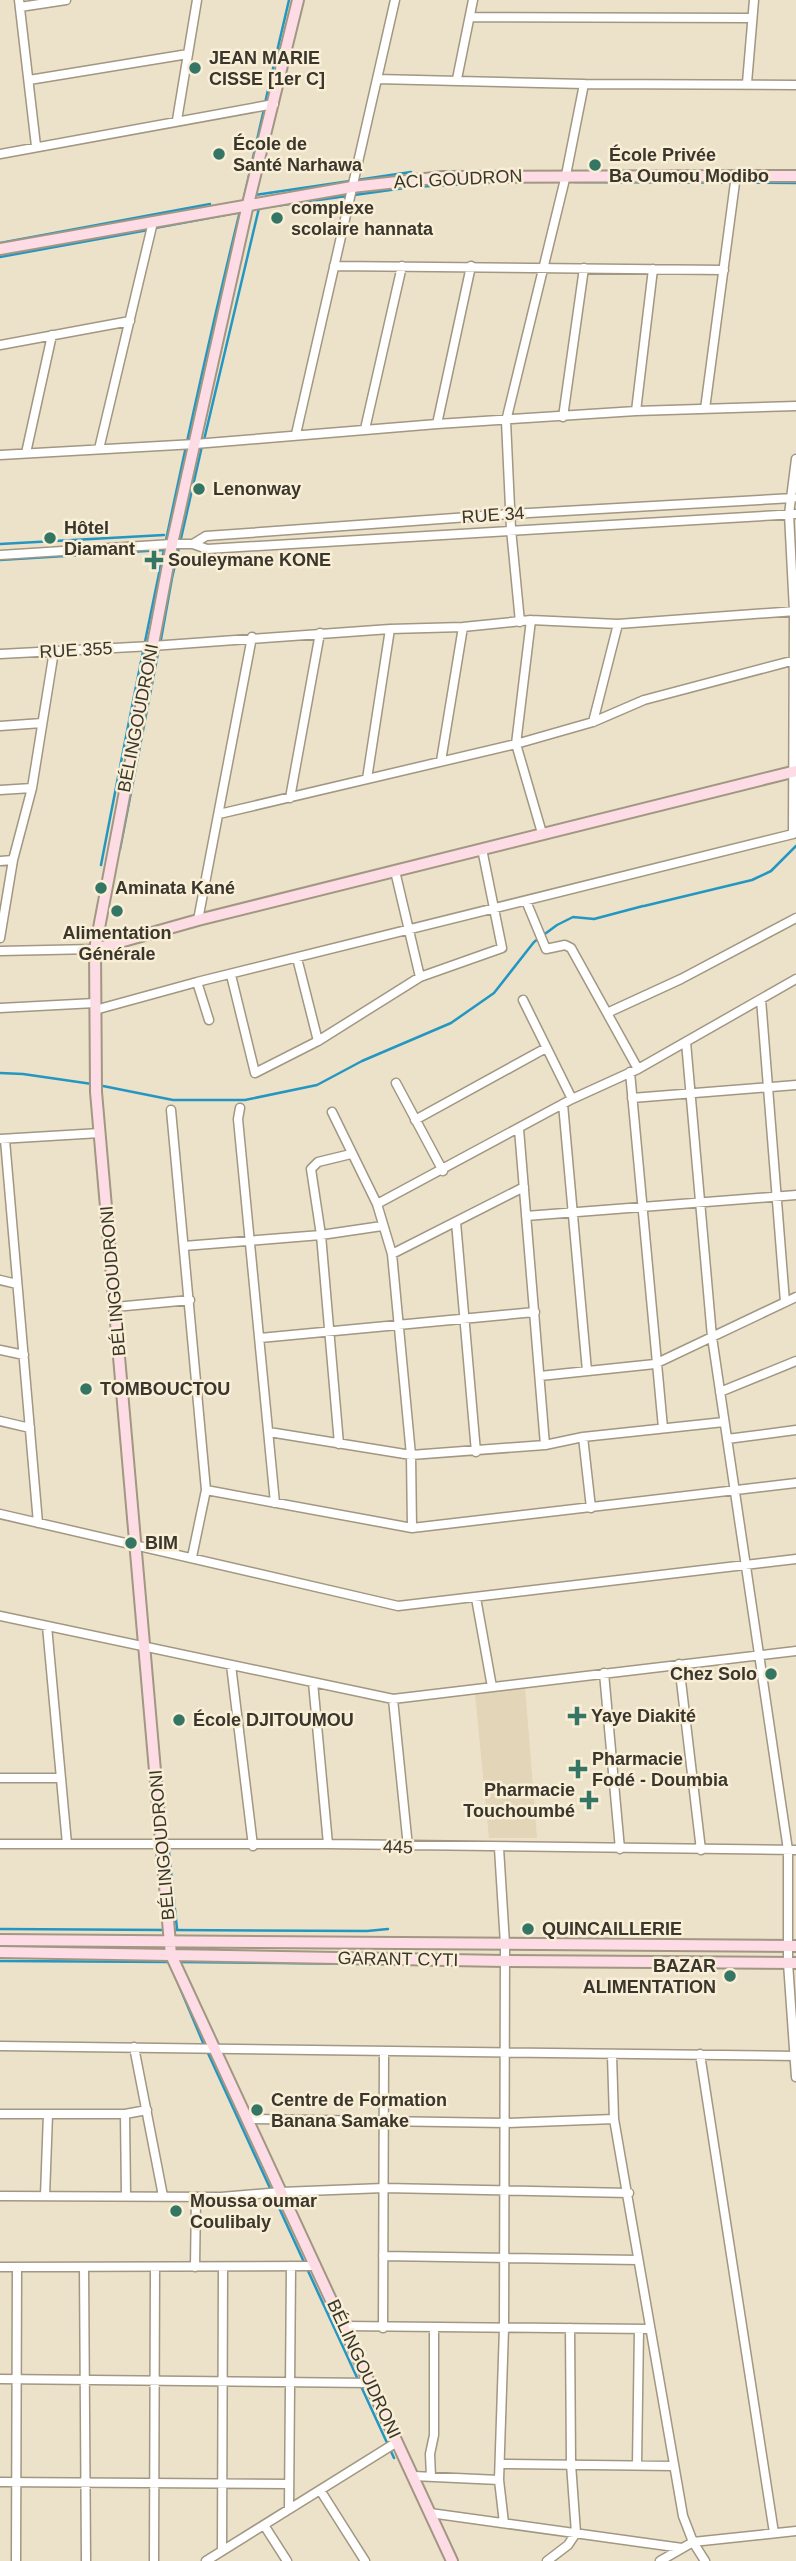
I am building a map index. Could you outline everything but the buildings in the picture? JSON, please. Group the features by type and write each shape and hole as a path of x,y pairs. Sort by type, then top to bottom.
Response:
{"street":[{"path":"36,146 19,4 66,0"},
{"path":"177,120 197,0"},
{"name":"BÉLINGOUDRONI","path":"298,0 248,204 172,544 95,949 96,1092 171,1955 452,2561"},
{"path":"296,434 395,0"},
{"path":"457,79 473,0"},
{"path":"747,83 754,0"},
{"path":"470,17 751,18"},
{"path":"29,80 188,54"},
{"path":"377,79 796,85"},
{"path":"520,621 511,529 506,421 566,175 584,84"},
{"path":"0,154 274,104"},
{"path":"705,410 736,175"},
{"name":"ACI GOUDRON","path":"0,249 352,187 443,177 796,176"},
{"path":"99,449 153,222"},
{"path":"334,266 724,270"},
{"path":"366,429 402,266"},
{"path":"437,424 471,266"},
{"path":"563,417 584,268"},
{"path":"636,411 653,269"},
{"path":"0,345 130,321"},
{"path":"26,453 52,335"},
{"path":"0,455 195,444 296,434 636,411 796,406"},
{"path":"0,1008 94,1006 231,975 793,834 796,771 792,514 796,459"},
{"name":"RUE 34","path":"192,544 206,536 511,514 793,498"},
{"name":"RUE 34","path":"0,555 172,544 192,544 207,548 792,514"},
{"name":"RUE 355","path":"0,654 320,633 463,627 520,621 618,624 795,611"},
{"path":"531,621 516,744 542,833"},
{"path":"593,722 618,624"},
{"path":"442,761 463,627"},
{"path":"368,779 390,629"},
{"path":"290,798 320,633"},
{"path":"198,920 252,637"},
{"path":"0,938 13,860 32,788 54,651"},
{"path":"219,814 516,744 593,722 644,700 795,660"},
{"path":"0,726 42,723"},
{"path":"0,951 95,949 198,920 796,771"},
{"path":"0,790 32,788"},
{"path":"231,975 255,1073 318,1041 420,977 502,948 482,849"},
{"path":"0,861 13,860"},
{"path":"395,871 420,977"},
{"path":"526,901 546,949 565,945 571,948 607,1013 634,1071 632,1098 663,1428"},
{"path":"607,1013 681,979 796,918"},
{"path":"297,958 318,1041"},
{"path":"377,1204 443,1171 572,1099 634,1071 796,979"},
{"path":"197,982 209,1020"},
{"path":"761,999 785,1302"},
{"path":"523,1000 572,1099"},
{"path":"687,1042 712,1337 759,1655 792,1850 796,2077"},
{"path":"415,1120 546,1048"},
{"path":"396,1083 443,1171"},
{"path":"632,1098 796,1085"},
{"path":"563,1104 587,1371"},
{"path":"240,1108 238,1119 275,1503"},
{"path":"171,1110 206,1490 192,1557"},
{"path":"332,1112 377,1204 392,1255 411,1455 412,1528"},
{"path":"519,1129 545,1445"},
{"path":"38,1523 18,1284 2,1140 100,1133"},
{"path":"339,1444 321,1235 312,1169 318,1162 351,1154"},
{"path":"392,1255 524,1186"},
{"path":"526,1216 796,1195"},
{"path":"0,1210 11,1212"},
{"path":"456,1222 476,1452"},
{"path":"184,1246 321,1235 382,1226"},
{"path":"0,1280 18,1284"},
{"path":"540,1376 655,1364 796,1297"},
{"path":"115,1307 190,1300"},
{"path":"260,1338 535,1312"},
{"path":"0,1350 24,1355"},
{"path":"720,1391 796,1361"},
{"path":"0,1421 30,1427"},
{"path":"269,1432 411,1455 545,1445 583,1437 724,1422"},
{"path":"727,1439 796,1430"},
{"path":"583,1437 591,1508"},
{"path":"206,1490 412,1528 796,1483"},
{"path":"0,1514 398,1606 796,1559"},
{"path":"476,1598 492,1687"},
{"path":"0,1616 393,1699 796,1651"},
{"path":"47,1626 67,1844"},
{"path":"679,1664 701,1850"},
{"path":"231,1665 253,1846"},
{"path":"604,1673 620,1849"},
{"path":"313,1682 328,1844"},
{"path":"393,1699 408,1847"},
{"path":"0,1778 61,1778"},
{"name":"445","path":"0,1844 328,1844 792,1850"},
{"path":"499,1848 505,1944 505,2328 499,2480 504,2523"},
{"name":"GARANT CYTI","path":"0,1940 792,1946"},
{"name":"GARANT CYTI","path":"0,1952 792,1963"},
{"path":"0,2046 794,2056"},
{"path":"134,2047 163,2196"},
{"path":"383,2328 384,2051"},
{"path":"700,2054 774,2533"},
{"path":"612,2055 614,2119 629,2193 649,2329 683,2516 693,2542 705,2561"},
{"path":"0,2114 125,2114 147,2110"},
{"path":"45,2196 48,2114"},
{"path":"125,2114 126,2196"},
{"path":"248,2119 505,2123 614,2119"},
{"path":"0,2196 196,2197 384,2188 629,2193"},
{"path":"195,2267 196,2197"},
{"path":"383,2256 638,2260"},
{"path":"289,2509 291,2266"},
{"path":"0,2267 316,2266"},
{"path":"16,2561 17,2267"},
{"path":"84,2267 86,2561"},
{"path":"154,2561 155,2267"},
{"path":"222,2550 223,2267"},
{"path":"344,2326 649,2329"},
{"path":"431,2477 430,2454 434,2435 433,2328"},
{"path":"547,2561 568,2545 576,2533 571,2464 570,2328"},
{"path":"637,2465 639,2329"},
{"path":"0,2379 370,2383"},
{"path":"205,2561 397,2442"},
{"path":"501,2464 674,2466"},
{"path":"413,2476 499,2480"},
{"path":"0,2482 289,2484"},
{"path":"320,2490 365,2561"},
{"path":"430,2513 682,2548"},
{"path":"264,2525 287,2561"},
{"path":"660,2561 693,2542 796,2531"}],"shaded area":[{"path":"525,1687 537,1838 489,1838 475,1693"}],"waterway":[{"path":"265,103 289,0"},
{"path":"243,202 264,109"},
{"path":"255,195 411,172"},
{"path":"275,206 412,187 505,182"},
{"path":"575,182 796,183"},
{"path":"0,243 210,204"},
{"path":"204,440 259,208"},
{"path":"101,865 166,537 240,211"},
{"path":"155,228 241,212"},
{"path":"0,257 148,230"},
{"path":"160,645 202,446"},
{"path":"0,544 164,535"},
{"path":"0,560 163,550"},
{"path":"120,849 159,648"},
{"path":"644,906 752,880 771,871 796,846"},
{"path":"98,1085 173,1100 245,1100 317,1085 362,1061 451,1023 494,993 534,942 557,925 573,917 594,919 643,906"},
{"path":"0,1073 92,1084"},
{"path":"167,1833 177,1929"},
{"path":"0,1929 165,1930"},
{"path":"171,1930 388,1929"},
{"path":"0,1961 172,1962"},
{"path":"178,1962 375,1964"},
{"path":"170,1964 204,2045"},
{"path":"207,2051 394,2458"}],"place":[{"name":"JEAN MARIE CISSE [1er C]","path":"195,68"},
{"name":"École de Santé Narhawa","path":"219,154"},
{"name":"École Privée Ba Oumou Modibo","path":"595,165"},
{"name":"complexe scolaire hannata","path":"277,218"},
{"name":"Lenonway","path":"199,489"},
{"name":"Hôtel Diamant","path":"50,538"},
{"name":"Souleymane KONE","path":"154,560"},
{"name":"Aminata Kané","path":"101,888"},
{"name":"Alimentation Générale","path":"117,911"},
{"name":"TOMBOUCTOU","path":"86,1389"},
{"name":"BIM","path":"131,1543"},
{"name":"Chez Solo","path":"771,1674"},
{"name":"Yaye Diakité","path":"577,1716"},
{"name":"École DJITOUMOU","path":"179,1720"},
{"name":"Pharmacie Fodé - Doumbia","path":"578,1769"},
{"name":"Pharmacie Touchoumbé","path":"589,1800"},
{"name":"QUINCAILLERIE","path":"528,1929"},
{"name":"BAZAR ALIMENTATION","path":"730,1976"},
{"name":"Centre de Formation Banana Samake","path":"257,2110"},
{"name":"Moussa oumar Coulibaly","path":"176,2211"}]}
